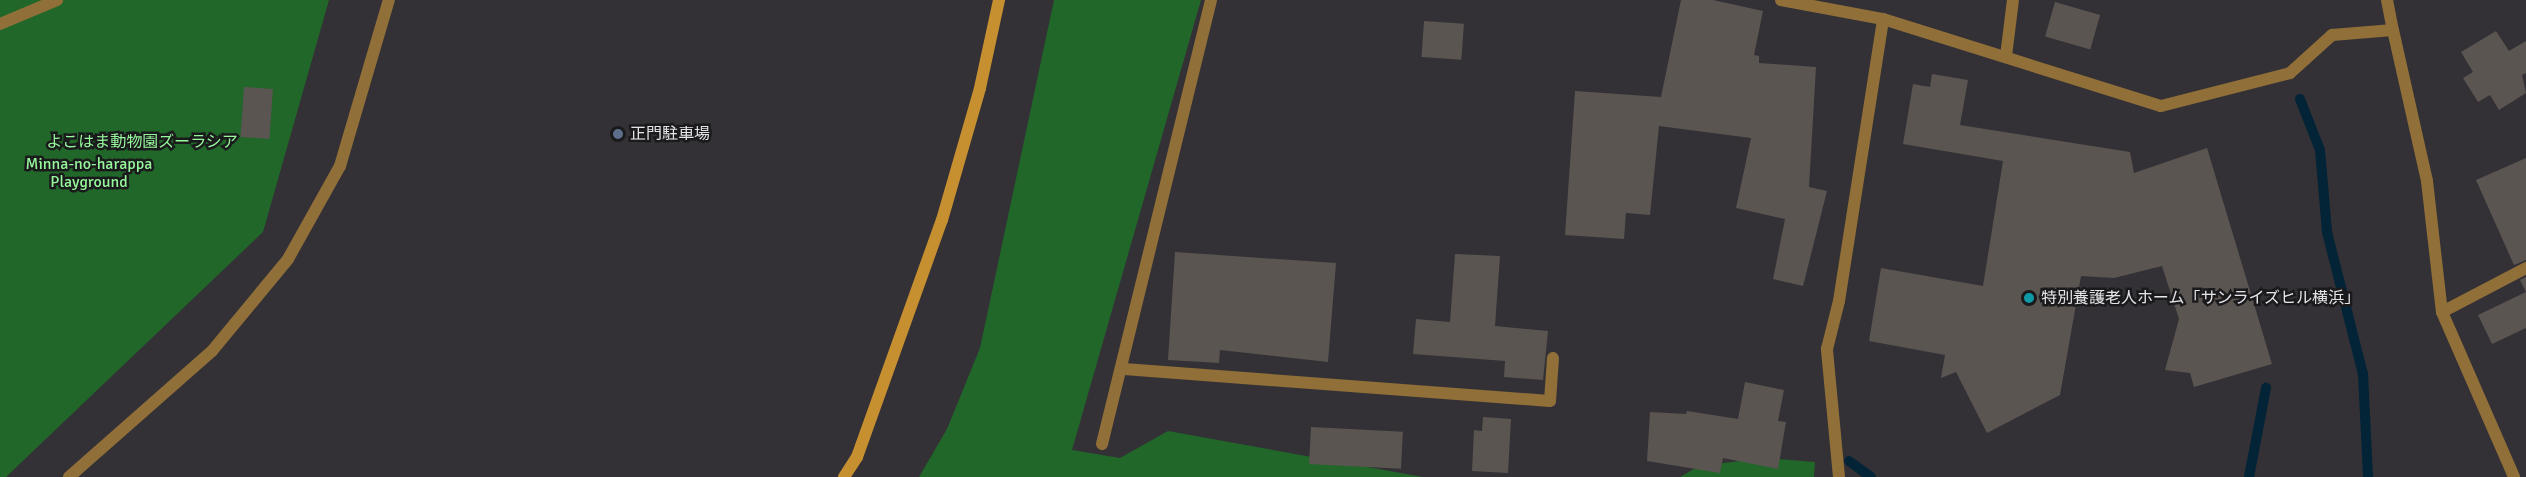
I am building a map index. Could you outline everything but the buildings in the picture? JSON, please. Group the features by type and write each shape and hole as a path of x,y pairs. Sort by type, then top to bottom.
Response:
{"street":[{"path":"0,24 57,0"},
{"path":"69,477 212,351 288,259 340,166 389,0"},
{"path":"844,477 857,457 942,220 980,88 999,0"},
{"path":"1102,444 1124,369 1155,217 1211,0"},
{"path":"1781,0 1884,19 2161,106 2290,74 2332,35 2392,30"},
{"path":"2006,56 2013,0"},
{"path":"2387,0 2427,181 2442,312 2514,477"},
{"path":"1839,477 1827,349 1839,301 1884,19"},
{"path":"2442,312 2526,268"},
{"path":"1124,369 1550,401 1553,358"}],"green space":[{"name":"よこはま動物園ズーラシア","path":"0,0 329,0 263,232 6,477 0,477"},
{"path":"1054,0 1201,0 1072,450 1120,458 1168,431 1423,477 919,477 947,429 980,348"},
{"path":"1765,458 1815,462 1814,477 1680,477 1699,466"}],"waterway":[{"path":"2300,99 2320,150 2327,232 2363,374 2368,477"},
{"path":"2249,477 2266,388"},
{"path":"1849,461 1871,477"}],"place":[{"name":"正門駐車場","path":"618,134"},
{"name":"特別養護老人ホーム「サンライズヒル横浜」","path":"2029,298"}],"park label":[{"name":"Minna-no-harappa Playground","path":"89,173"}]}
